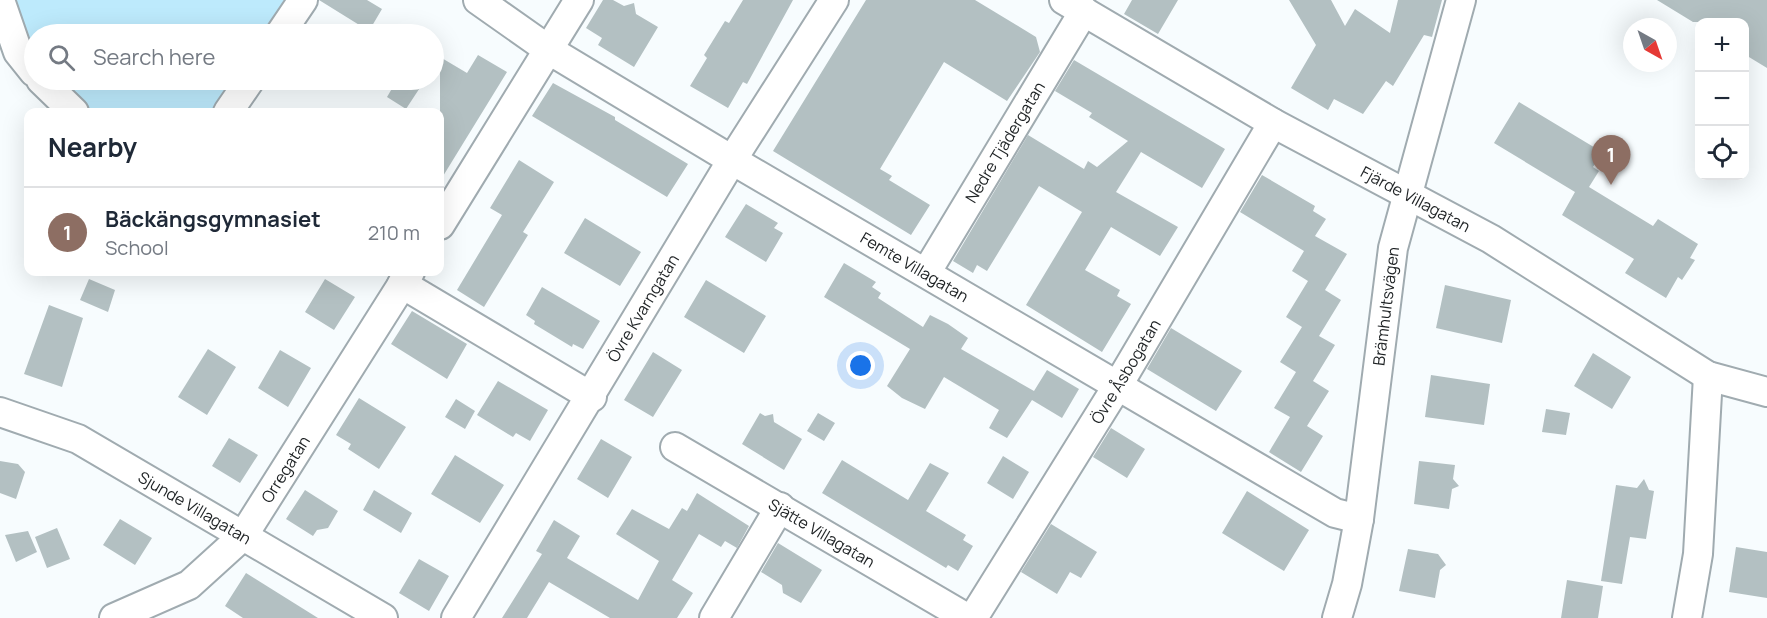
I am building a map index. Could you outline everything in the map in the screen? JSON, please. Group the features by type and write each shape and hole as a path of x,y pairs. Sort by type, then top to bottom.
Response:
{"street":[{"path":"0,0 18,52 24,60"},
{"path":"287,24 303,0"},
{"name":"Femte Villagatan","path":"478,0 549,50 732,160 1335,513 1359,519"},
{"path":"444,219 579,0"},
{"name":"Övre Kvarngatan","path":"456,618 592,396 732,160 834,0"},
{"name":"Brämhultsvägen","path":"1337,618 1347,584 1359,519 1393,248 1461,0"},
{"name":"Fjärde Villagatan","path":"1074,6 1273,123 1491,239 1708,376 1767,392"},
{"name":"Nedre Tjädergatan","path":"926,273 1074,6"},
{"path":"51,90 70,108"},
{"path":"231,108 243,90"},
{"name":"Övre Åsbogatan","path":"973,618 1118,385 1273,123"},
{"path":"406,278 592,396"},
{"name":"Orregatan","path":"114,618 189,585 243,536 406,278"},
{"path":"1687,618 1698,554 1708,376"},
{"name":"Sjunde Villagatan","path":"0,412 78,439 383,618"},
{"name":"Sjätte Villagatan","path":"675,447 967,618"},
{"path":"714,618 780,507"}],"shaded area":[{"path":"9,0 291,0 275,24 24,24 24,36"},
{"path":"61,90 231,90 219,108 81,108"}],"building":[{"path":"319,0 367,0 382,9 373,24 358,24"},
{"path":"603,0 613,0 624,6 634,3 636,14 658,27 634,67 598,45 602,38 586,28"},
{"path":"743,0 793,0 747,84 743,82 728,108 690,86 707,58 704,55 725,21 729,23"},
{"path":"866,0 975,0 1036,37 1040,52 1007,101 944,62 880,169 892,176 889,180 930,205 911,235 773,151"},
{"path":"1132,0 1178,0 1158,34 1124,14"},
{"path":"1289,0 1331,0 1345,26 1355,9 1390,33 1398,0 1442,0 1432,37 1424,35 1393,86 1386,81 1363,114 1334,99 1328,110 1291,88 1316,45"},
{"path":"1657,0 1767,0 1767,68 1749,57 1749,18 1695,18 1693,22"},
{"path":"478,55 507,72 444,174 444,108 440,108 440,90 444,90 444,59 467,73"},
{"path":"1074,60 1225,149 1202,188 1141,152 1116,192 1178,227 1160,256 1111,227 1085,270 1120,290 1117,296 1131,304 1102,352 1026,305 1082,212 1039,186 987,271 977,265 973,273 953,261 1028,135 1084,169 1088,161 1097,167 1128,141 1089,117 1092,113 1055,91"},
{"path":"553,83 615,117 615,120 688,164 667,197 532,116"},
{"path":"391,90 418,90 407,108 387,97"},
{"path":"1519,102 1602,152 1593,167 1599,171 1589,187 1653,226 1658,219 1698,244 1690,258 1695,260 1682,280 1678,277 1666,298 1625,273 1634,259 1562,215 1575,192 1494,143"},
{"path":"519,160 554,182 523,232 528,235 484,307 457,290 502,215 490,208"},
{"path":"1262,175 1315,206 1313,211 1326,219 1315,236 1347,254 1325,290 1341,300 1319,336 1335,345 1313,381 1329,391 1307,426 1323,436 1301,472 1269,452 1290,417 1274,408 1296,372 1280,362 1302,327 1286,317 1308,281 1292,271 1304,251 1240,212"},
{"path":"746,204 778,223 774,228 783,233 766,262 725,237"},
{"path":"585,218 641,252 620,286 564,253"},
{"path":"844,263 876,282 872,287 881,293 878,298 923,327 930,315 948,324 968,338 961,349 1034,391 1047,370 1079,389 1062,418 1032,400 1007,438 989,428 999,410 944,377 925,409 902,398 887,386 910,349 824,297"},
{"path":"89,279 115,290 108,312 80,300"},
{"path":"325,279 355,297 334,330 305,312"},
{"path":"706,280 766,316 744,353 684,317"},
{"path":"1445,285 1511,300 1502,343 1436,328"},
{"path":"542,287 600,321 583,349 573,344 572,347 534,324 535,321 526,315"},
{"path":"49,305 83,318 62,387 24,374"},
{"path":"412,311 467,344 447,379 391,344"},
{"path":"1171,328 1242,371 1216,411 1147,369"},
{"path":"208,349 236,367 207,415 178,397"},
{"path":"280,350 311,368 288,407 258,388"},
{"path":"653,352 682,370 653,417 624,400"},
{"path":"1593,353 1631,377 1612,409 1574,386"},
{"path":"1431,375 1490,384 1484,425 1425,417"},
{"path":"498,381 548,410 530,441 516,433 513,437 477,415"},
{"path":"359,398 406,427 379,469 348,449 351,444 336,435"},
{"path":"456,399 475,411 465,429 445,417"},
{"path":"1546,409 1570,413 1566,435 1542,432"},
{"path":"760,413 765,416 773,414 774,422 802,439 784,470 742,444"},
{"path":"818,413 835,423 824,441 807,431"},
{"path":"1111,428 1145,449 1127,478 1093,457"},
{"path":"229,438 258,455 240,483 212,466"},
{"path":"601,439 632,457 608,498 577,479"},
{"path":"455,455 504,485 480,523 431,494"},
{"path":"1003,456 1029,472 1013,499 987,483"},
{"path":"842,460 908,500 930,463 949,473 926,511 966,535 963,540 973,546 958,571 948,565 946,568 822,493"},
{"path":"0,461 18,464 25,472 16,499 0,493"},
{"path":"1419,461 1455,465 1453,479 1459,486 1452,489 1449,509 1414,504"},
{"path":"1644,479 1649,490 1654,491 1646,539 1630,537 1622,584 1601,581 1616,485 1637,488"},
{"path":"305,490 338,511 328,528 317,530 313,536 286,519"},
{"path":"374,490 412,513 401,533 363,510"},
{"path":"1247,491 1309,530 1284,571 1222,533"},
{"path":"697,493 749,526 737,548 725,541 721,547 699,534 672,580 693,593 677,618 610,618 549,582 527,618 502,618 542,554 536,551 554,520 580,536 567,558 638,600 659,561 616,534 632,509 669,529 682,508 687,511"},
{"path":"120,519 152,538 135,565 103,545"},
{"path":"1051,524 1097,552 1081,578 1070,572 1057,594 1021,572"},
{"path":"57,528 70,559 47,568 35,537"},
{"path":"28,531 37,552 16,562 5,535"},
{"path":"778,543 822,570 801,603 783,593 782,585 761,572"},
{"path":"1736,547 1767,552 1767,598 1729,592"},
{"path":"1408,549 1438,554 1446,565 1440,570 1435,598 1399,591"},
{"path":"419,559 449,576 429,611 399,593"},
{"path":"246,573 318,618 243,618 225,606"},
{"path":"1567,580 1603,586 1598,618 1561,618"}],"place":[{"name":"Bäckängsgymnasiet","path":"1611,185"}]}
